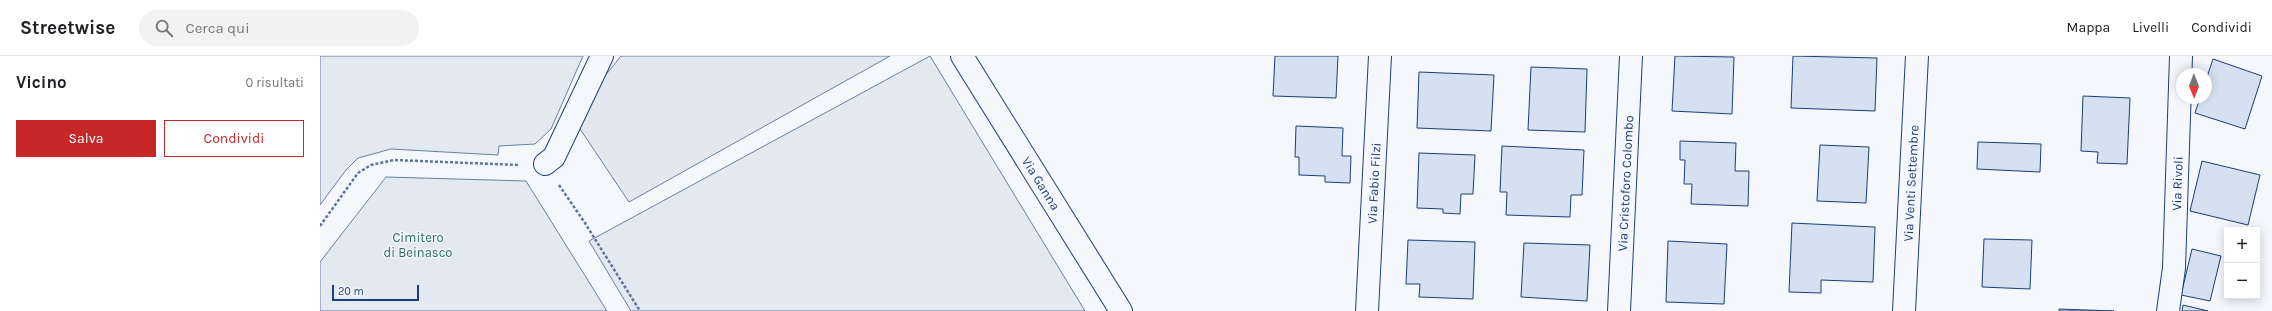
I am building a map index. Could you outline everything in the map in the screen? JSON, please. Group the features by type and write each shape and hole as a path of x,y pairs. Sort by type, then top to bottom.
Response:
{"street":[{"path":"544,164 554,157 602,56"},
{"name":"Via Ganna","path":"962,56 1121,311"},
{"name":"Via Fabio Filzi","path":"1366,311 1380,56"},
{"name":"Via Cristoforo Colombo","path":"1619,311 1631,56"},
{"name":"Via Venti Settembre","path":"1904,311 1917,56"},
{"name":"Via Rivoli","path":"2168,311 2174,268 2181,56"}],"path":[{"path":"320,226 358,173 371,165 394,160 530,165 544,164 585,223 640,311"}],"green space":[{"path":"320,56 583,56 551,129 535,144 499,146 498,155 391,149 358,158 346,170 320,205"},
{"path":"930,56 1085,311 631,311 589,241"},
{"name":"Cimitero di Beinasco","path":"386,177 526,181 607,311 320,311 320,262"}],"shaded area":[{"path":"621,56 890,56 629,202 572,117"}],"building":[{"path":"1275,56 1338,56 1336,98 1273,96"},
{"path":"1675,56 1734,57 1732,114 1672,111"},
{"path":"1793,56 1877,58 1875,111 1791,108"},
{"path":"2213,59 2262,76 2245,129 2195,113 2198,104 2212,104 2212,68 2210,68"},
{"path":"1531,67 1587,69 1585,132 1528,130"},
{"path":"1419,72 1494,75 1491,131 1417,128"},
{"path":"2083,96 2130,98 2127,164 2097,163 2098,152 2081,151"},
{"path":"1296,126 1343,128 1342,156 1351,156 1350,183 1325,182 1325,176 1299,175 1299,157 1295,157"},
{"path":"1680,141 1736,143 1735,171 1749,171 1748,206 1691,204 1692,184 1684,184 1685,160 1680,160"},
{"path":"1978,142 2041,144 2040,172 1977,169"},
{"path":"1820,145 1869,147 1866,203 1817,201"},
{"path":"1502,146 1584,150 1582,195 1571,195 1570,217 1506,215 1507,192 1500,192"},
{"path":"1419,153 1475,155 1473,194 1461,194 1460,214 1443,213 1443,209 1417,208"},
{"path":"2202,161 2260,175 2248,225 2190,211"},
{"path":"1792,223 1875,227 1873,282 1821,280 1821,293 1789,292"},
{"path":"1984,239 2032,240 2030,289 1982,287"},
{"path":"1408,240 1475,242 1473,299 1419,297 1420,284 1406,284"},
{"path":"1668,241 1727,244 1724,304 1666,302"},
{"path":"1524,243 1590,245 1587,301 1521,297"},
{"path":"2192,249 2221,256 2210,301 2181,295"},
{"path":"2183,305 2208,311 2182,311"},
{"path":"2059,309 2114,311 2059,311"}]}
